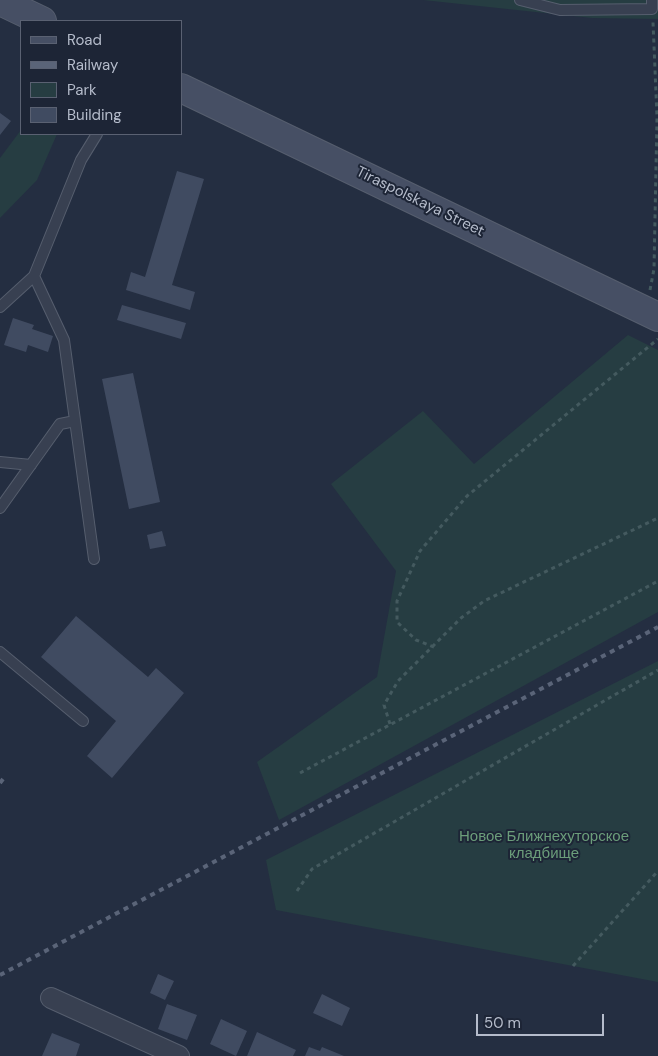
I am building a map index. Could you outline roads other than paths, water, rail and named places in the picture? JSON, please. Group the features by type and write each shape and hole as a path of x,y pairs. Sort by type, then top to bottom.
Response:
{"street":[{"path":"0,2 40,20"},
{"name":"Tiraspolskaya Street","path":"182,88 652,315"},
{"path":"51,998 179,1056"}],"lane":[{"path":"520,0 560,5 652,4"},
{"path":"0,307 34,276 81,160 96,135"},
{"path":"34,276 64,340 94,560"},
{"path":"0,508 60,424 75,420"},
{"path":"0,462 31,465"},
{"path":"0,652 83,721"}],"railway":[{"path":"0,975 658,627"},
{"path":"0,783 3,779"}],"park label":[{"name":"Новое Ближнехуторское кладбище","path":"544,846"}]}
